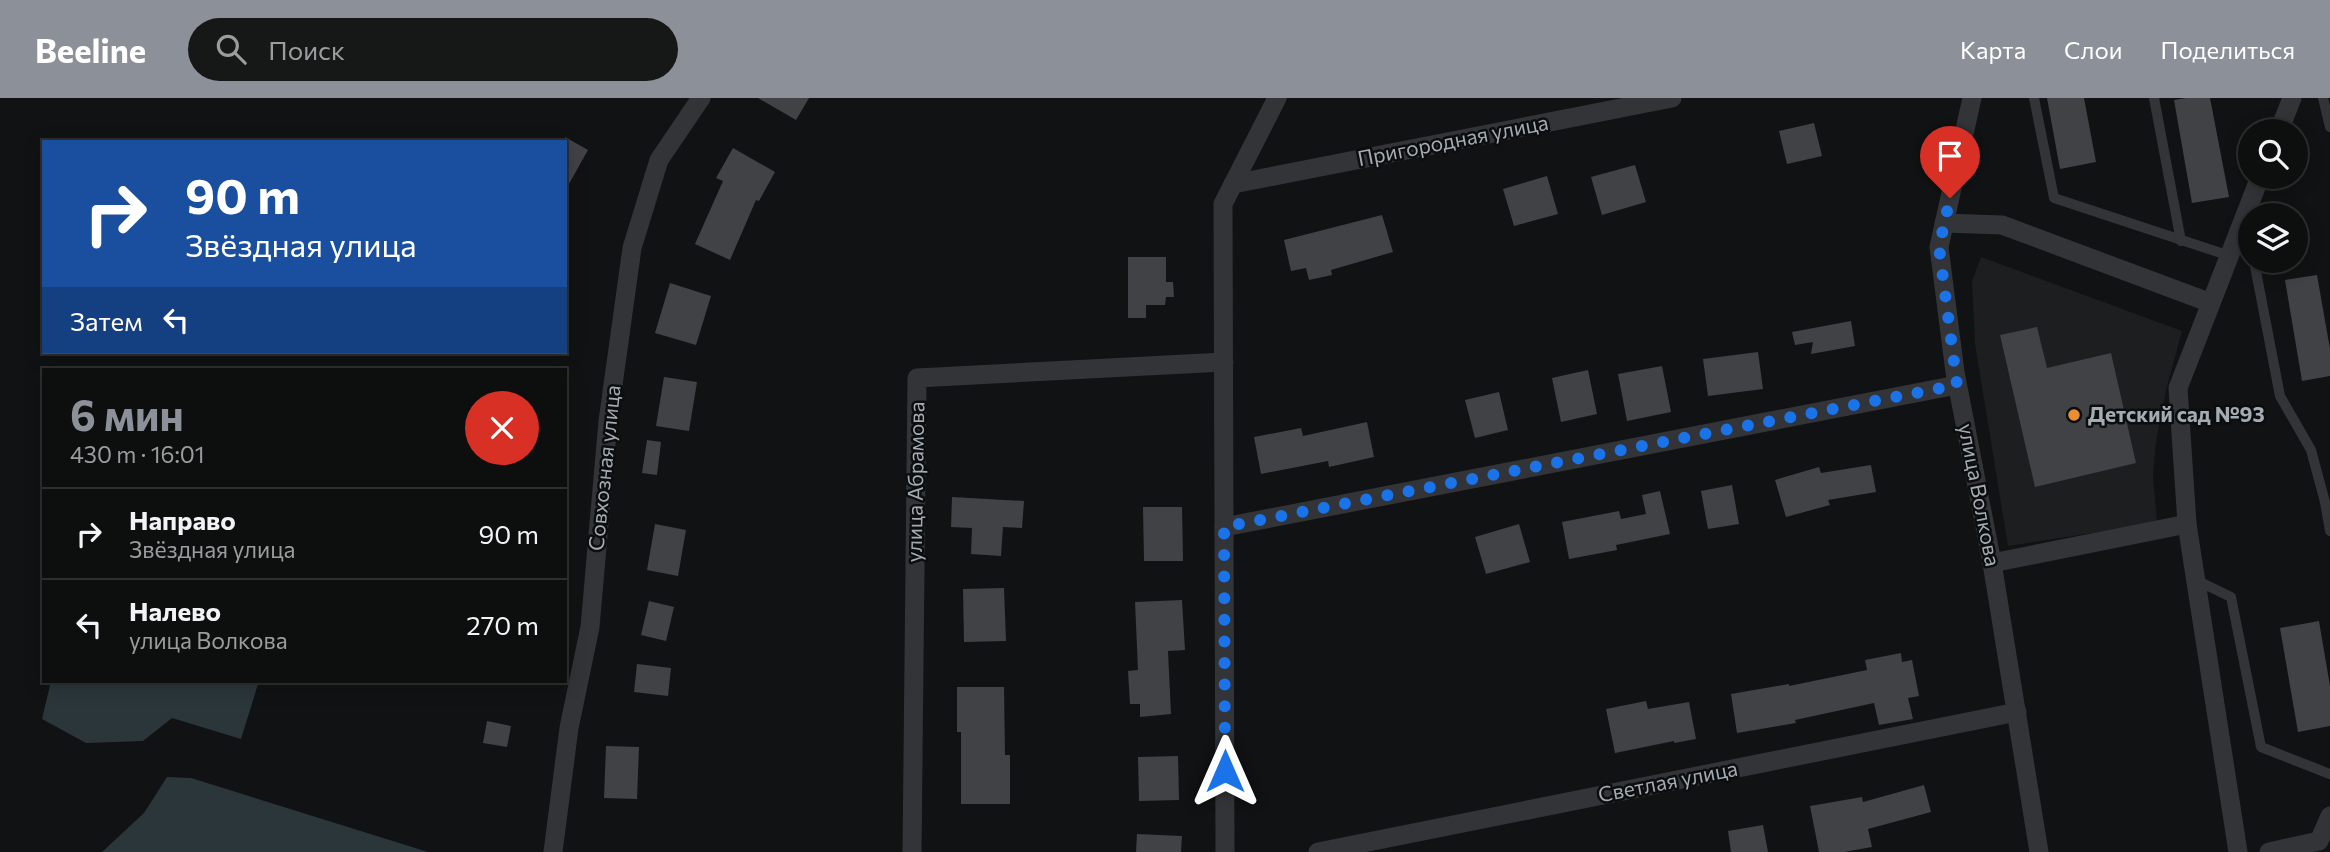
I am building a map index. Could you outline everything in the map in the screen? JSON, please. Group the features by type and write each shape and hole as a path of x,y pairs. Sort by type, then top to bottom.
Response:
{"street":[{"name":"Совхозная улица","path":"553,852 569,728 590,627 608,421 632,248 659,160 701,98"},
{"path":"1226,852 1223,204 1277,98"},
{"name":"Пригородная улица","path":"1233,184 1672,98"},
{"name":"улица Волкова","path":"1972,98 1939,247 1957,385 1992,563 2039,852"},
{"path":"2284,119 2292,98"},
{"path":"1944,223 2002,225 2211,303"},
{"path":"2238,235 2178,388 2187,524 2198,581 2238,852"},
{"name":"улица Абрамова","path":"912,852 916,378 1224,362"},
{"path":"1224,527 1957,385"},
{"path":"1992,563 2187,524"},
{"name":"Светлая улица","path":"1318,852 2017,712"},
{"path":"2269,852 2319,841 2330,816"}],"lane":[{"path":"2034,98 2054,198 2230,256"},
{"path":"2154,98 2181,241"},
{"path":"2323,98 2330,127"},
{"path":"2256,273 2280,396 2311,450 2330,531"},
{"path":"2198,581 2231,597 2261,747 2330,774"}],"shaded area":[{"name":"Детский сад №93","path":"1981,257 2182,331 2156,441 2153,476 2157,523 2008,546 1975,344 1972,281"},
{"path":"51,683 258,683 241,739 172,718 143,741 86,743 42,719"},
{"path":"167,777 191,778 428,852 102,852 144,813"}],"building":[{"path":"758,98 809,98 796,120"},
{"path":"2047,98 2084,98 2096,162 2060,169"},
{"path":"2210,98 2229,197 2192,203 2174,100"},
{"path":"1814,123 1822,156 1787,164 1779,131"},
{"path":"565,137 588,150 567,187 567,140"},
{"path":"733,148 775,172 759,201 756,200 730,260 695,244 723,181 716,178"},
{"path":"1635,165 1646,202 1602,215 1591,177"},
{"path":"1547,176 1558,214 1514,226 1503,189"},
{"path":"1382,215 1393,252 1331,270 1332,275 1309,280 1306,268 1291,271 1284,240"},
{"path":"1128,257 1166,257 1166,282 1173,282 1174,297 1166,297 1165,305 1146,305 1146,318 1128,318"},
{"path":"2317,275 2330,349 2330,376 2302,381 2285,280"},
{"path":"670,283 711,296 696,345 655,333"},
{"path":"1851,321 1855,346 1811,354 1813,342 1795,345 1792,332"},
{"path":"2037,327 2047,368 2111,353 2136,463 2035,487 2000,335"},
{"path":"1758,352 1763,389 1708,396 1703,359"},
{"path":"1662,366 1671,412 1627,421 1618,374"},
{"path":"1588,370 1597,414 1561,422 1552,378"},
{"path":"664,377 697,382 689,431 656,426"},
{"path":"1499,392 1508,430 1475,438 1465,400"},
{"path":"1367,422 1374,457 1329,467 1328,461 1261,474 1254,437 1301,428 1303,436"},
{"path":"647,440 661,442 657,475 642,473"},
{"path":"1871,465 1876,492 1828,500 1830,505 1786,517 1775,480 1819,467 1821,473"},
{"path":"1732,485 1739,524 1708,529 1701,491"},
{"path":"1660,491 1670,534 1616,545 1617,550 1569,559 1562,522 1619,511 1621,519 1646,514 1642,495"},
{"path":"952,497 1024,501 1022,528 1003,527 1001,556 971,554 972,528 951,527"},
{"path":"1143,507 1182,507 1183,561 1144,561"},
{"path":"655,524 686,530 678,576 647,570"},
{"path":"1519,524 1530,562 1486,574 1475,537"},
{"path":"1004,588 1006,641 964,642 963,589"},
{"path":"1182,600 1185,650 1168,651 1171,714 1140,717 1140,704 1130,704 1128,671 1138,670 1135,602"},
{"path":"649,601 674,607 666,641 641,635"},
{"path":"2319,621 2330,686 2330,726 2298,732 2280,628"},
{"path":"1901,653 1902,662 1912,660 1919,696 1908,698 1913,719 1879,725 1874,703 1795,720 1796,723 1737,733 1731,694 1789,686 1867,670 1865,660"},
{"path":"637,664 671,668 668,696 634,692"},
{"path":"957,687 1004,687 1005,755 1010,755 1010,804 961,804 961,732 957,732"},
{"path":"1646,701 1648,709 1689,702 1696,739 1615,753 1606,709"},
{"path":"487,721 511,726 507,747 483,743"},
{"path":"606,746 639,747 637,799 604,798"},
{"path":"1178,756 1179,800 1139,801 1138,757"},
{"path":"1924,785 1931,812 1868,829 1872,847 1844,852 1819,852 1810,806 1862,797 1863,802"},
{"path":"1763,825 1768,852 1731,852 1728,831"},
{"path":"1137,834 1182,836 1181,852 1136,852"}],"place":[{"name":"Детский сад №93","path":"2074,415"}],"route":[{"path":"1225,771 1224,527 1957,385 1939,247 1950,198"}]}
